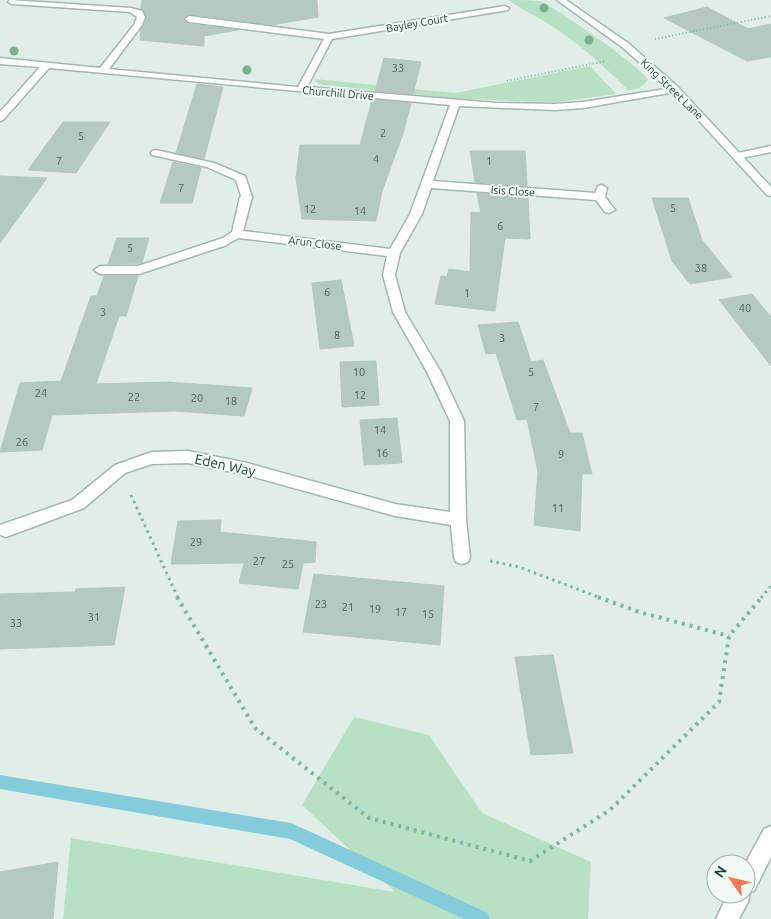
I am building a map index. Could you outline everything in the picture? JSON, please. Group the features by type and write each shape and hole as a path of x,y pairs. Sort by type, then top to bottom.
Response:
{"street":[{"name":"King Street Lane","path":"561,0 625,45 675,89 771,193"},
{"path":"12,2 131,10 139,13 141,17 138,25 102,71"},
{"name":"Bayley Court","path":"189,19 329,37 505,8"},
{"path":"301,90 329,37"},
{"name":"Churchill Drive","path":"0,61 455,104 555,107 610,101 675,89"},
{"path":"0,118 46,66"},
{"path":"455,104 416,214 394,253 389,275 399,312 434,372 458,421 458,520 462,557"},
{"path":"737,156 771,149"},
{"path":"100,270 139,270 222,242 237,234 246,197 241,178 210,165 156,153"},
{"name":"Isis Close","path":"426,184 601,192 609,210"},
{"name":"Arun Close","path":"237,234 394,253"},
{"name":"Eden Way","path":"6,530 78,504 120,469 152,458 188,457 247,469 395,510 458,520"},
{"path":"756,864 771,836"},
{"path":"727,919 735,904"}],"path":[{"path":"625,45 771,16"},
{"path":"120,469 174,591 255,728 369,818 530,861 610,810 719,702 729,636 771,586"},
{"path":"462,557 519,566 639,612 729,636"}],"green space":[{"path":"509,0 539,1 548,5 631,63 648,80 639,88 628,90 577,44"},
{"path":"590,66 616,94 557,102 451,98 323,85 317,83 315,79 456,93"},
{"path":"354,717 429,735 482,813 591,862 588,919 63,919 71,838 395,892 302,805"}],"building":[{"path":"142,0 317,0 318,17 271,25 189,14 183,19 189,24 238,30 204,36 204,46 140,40 141,30 147,18 141,9"},
{"path":"707,7 748,29 771,24 771,57 747,61 664,18"},
{"path":"384,58 421,62 413,94 375,91"},
{"path":"197,84 223,87 204,159 176,153"},
{"path":"372,100 411,103 403,134 382,191 376,221 302,219 296,178 300,145 360,145"},
{"path":"63,122 110,122 76,173 28,170"},
{"path":"470,151 525,151 527,186 475,182"},
{"path":"173,162 201,168 192,203 160,203"},
{"path":"0,176 47,178 0,243"},
{"path":"477,193 528,197 530,239 505,238 495,311 435,304 441,276 447,277 449,269 470,272 471,212 481,213"},
{"path":"652,198 688,198 702,240 732,277 690,284 672,261"},
{"path":"117,238 149,238 142,263 108,264"},
{"path":"104,276 138,276 126,316 119,316 96,384 168,382 252,388 244,416 175,411 52,415 42,450 0,452 20,383 61,381 91,296 97,296"},
{"path":"341,280 354,346 320,349 312,283"},
{"path":"752,294 771,317 771,366 719,300"},
{"path":"518,322 531,362 543,360 570,433 582,433 592,474 582,474 580,531 534,525 538,472 527,419 517,420 496,353 486,354 478,325"},
{"path":"376,361 379,405 342,407 340,362"},
{"path":"397,418 402,463 364,465 360,420"},
{"path":"221,520 220,532 316,542 315,562 303,563 298,589 239,583 244,563 171,564 178,521"},
{"path":"314,574 444,586 440,645 303,632"},
{"path":"125,587 114,645 0,649 0,594 75,592 76,589"},
{"path":"553,655 573,753 531,755 515,657"},
{"path":"58,862 53,919 0,919 0,872"}],"waterway":[{"path":"0,782 291,831 482,919"}]}
